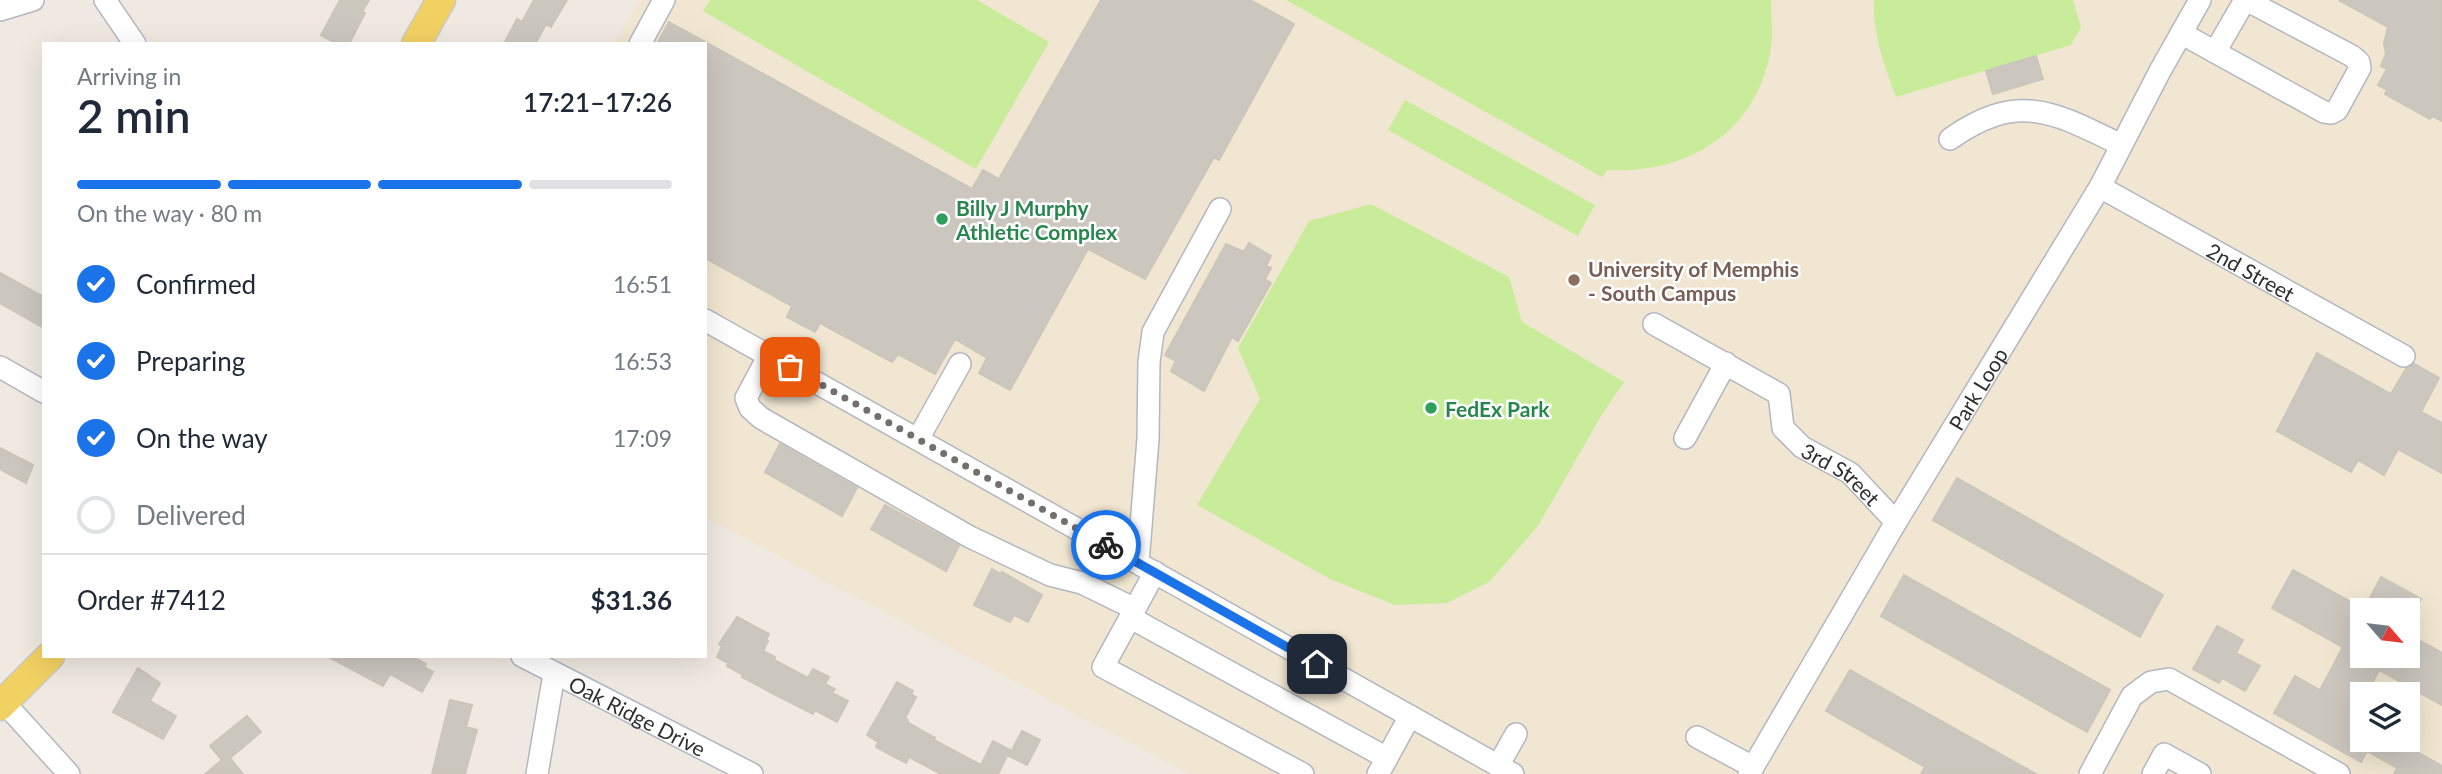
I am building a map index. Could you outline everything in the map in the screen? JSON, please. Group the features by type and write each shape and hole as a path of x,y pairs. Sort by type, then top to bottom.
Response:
{"main road":[{"path":"417,42 441,0"},
{"path":"2,702 48,658"}],"street":[{"path":"0,10 33,0"},
{"path":"105,0 134,42"},
{"path":"641,42 664,0"},
{"name":"Park Loop","path":"1751,771 1896,522 2100,187 2200,0"},
{"path":"2181,33 2215,52 2325,111 2331,113 2337,110 2360,68 2359,62 2353,56 2245,0 2215,52"},
{"path":"1950,139 1982,119 2018,111 2034,111 2071,121 2121,145"},
{"name":"2nd Street","path":"2100,187 2404,356"},
{"path":"1220,209 1153,332 1149,362 1147,568 1133,614 1103,667 1303,774"},
{"path":"707,321 1506,770 1516,734"},
{"path":"1654,324 1726,363 1685,438"},
{"path":"769,355 746,398 750,408 761,418 970,537 1050,575 1082,583 1382,766 1410,716"},
{"name":"3rd Street","path":"1726,363 1779,394 1783,428 1802,447 1850,473 1896,522"},
{"path":"918,439 960,364"},
{"path":"0,367 42,391"},
{"name":"Oak Ridge Drive","path":"526,658 752,774"},
{"path":"537,774 554,674"},
{"path":"2090,774 2132,696 2151,682 2169,679 2339,774"},
{"path":"2,702 69,774"},
{"path":"1697,737 1751,771"},
{"path":"2153,774 2164,754 2200,774"}],"shaded area":[{"name":"University of Memphis - South Campus","path":"639,0 2442,0 2442,774 1189,774 707,518 707,42 616,42"}],"green space":[{"path":"710,0 977,0 1049,42 976,169 703,11"},
{"path":"1286,0 1771,0 1772,42 1763,78 1751,103 1734,125 1714,142 1691,156 1665,165 1607,170 1602,177"},
{"path":"1874,0 2073,0 2081,27 2071,45 1896,97 1877,37"},
{"path":"1405,100 1595,205 1578,236 1388,130"},
{"name":"FedEx Park","path":"1371,204 1509,277 1522,322 1624,382 1601,416 1538,526 1489,582 1447,603 1395,605 1330,579 1197,505 1260,399 1238,348 1309,221"}],"building":[{"path":"340,0 369,0 350,42 333,42 321,35"},
{"path":"534,0 567,0 551,27 546,24 536,42 505,42 517,19 522,22"},
{"name":"Billy J Murphy Athletic Complex","path":"1101,0 1250,0 1294,24 1219,160 1214,157 1145,279 1088,249 1010,390 979,373 987,358 955,339 935,374 898,354 892,362 820,323 815,332 787,317 792,306 707,259 707,43 972,189 983,170 999,179"},
{"path":"2339,0 2442,0 2442,121 2432,116 2430,119 2385,94 2387,90 2378,85 2387,69 2381,66 2386,54 2384,43 2388,27"},
{"name":"Billy J Murphy Athletic Complex","path":"669,22 705,42 658,42"},
{"path":"2036,56 2043,79 1993,94 1986,71"},
{"path":"1249,243 1271,256 1266,266 1271,268 1265,279 1271,283 1238,341 1232,337 1204,391 1171,371 1176,361 1165,355 1226,244 1244,252"},
{"path":"0,273 42,296 42,327 0,303"},
{"path":"2317,353 2391,394 2406,369 2414,364 2439,378 2421,412 2442,423 2442,473 2398,449 2384,475 2358,460 2351,472 2277,431"},
{"path":"780,444 857,488 842,516 765,472"},
{"path":"0,448 33,465 26,483 0,469"},
{"path":"1957,478 2163,595 2140,637 1933,520"},
{"path":"885,505 959,546 946,571 871,529"},
{"path":"992,569 1042,595 1028,622 1014,615 1010,622 974,605"},
{"path":"2293,570 2350,601 2350,668 2420,668 2420,641 2442,653 2442,705 2420,693 2420,682 2401,682 2379,670 2373,682 2350,682 2350,752 2366,752 2361,762 2274,713 2295,676 2320,690 2343,647 2272,608"},
{"path":"1904,575 2110,690 2087,732 1881,616"},
{"path":"2381,577 2419,598 2370,598"},
{"path":"737,617 769,634 763,651 775,657 774,660 808,678 813,669 829,677 825,684 835,689 832,693 848,701 837,722 815,710 813,714 742,677 743,675 727,666 728,663 717,657 722,646 719,644"},
{"path":"2217,626 2243,640 2236,653 2260,666 2245,691 2222,678 2219,683 2193,669"},
{"path":"331,658 416,658 433,672 422,692 390,674 383,686"},
{"path":"138,668 160,683 150,701 176,716 163,739 113,712"},
{"path":"1850,670 2036,774 1921,774 1925,767 1826,711"},
{"path":"897,682 913,691 911,694 916,697 905,718 907,722 935,738 934,740 981,765 993,741 1010,750 998,774 941,774 909,757 906,763 876,747 878,742 867,735"},
{"path":"450,700 472,705 466,727 477,730 465,774 432,774"},
{"path":"247,716 261,732 230,758 243,774 205,774 222,760 210,746"},
{"path":"1022,731 1040,740 1027,765 1009,756"},
{"path":"2369,752 2417,752 2442,766 2442,774 2394,774 2397,768"}],"way so far":[{"path":"790,367 1106,545"}],"place":[{"name":"Billy J Murphy Athletic Complex","path":"942,219"},
{"name":"University of Memphis - South Campus","path":"1574,280"},
{"name":"FedEx Park","path":"1431,408"}],"route":[{"path":"1106,545 1317,664"}]}
